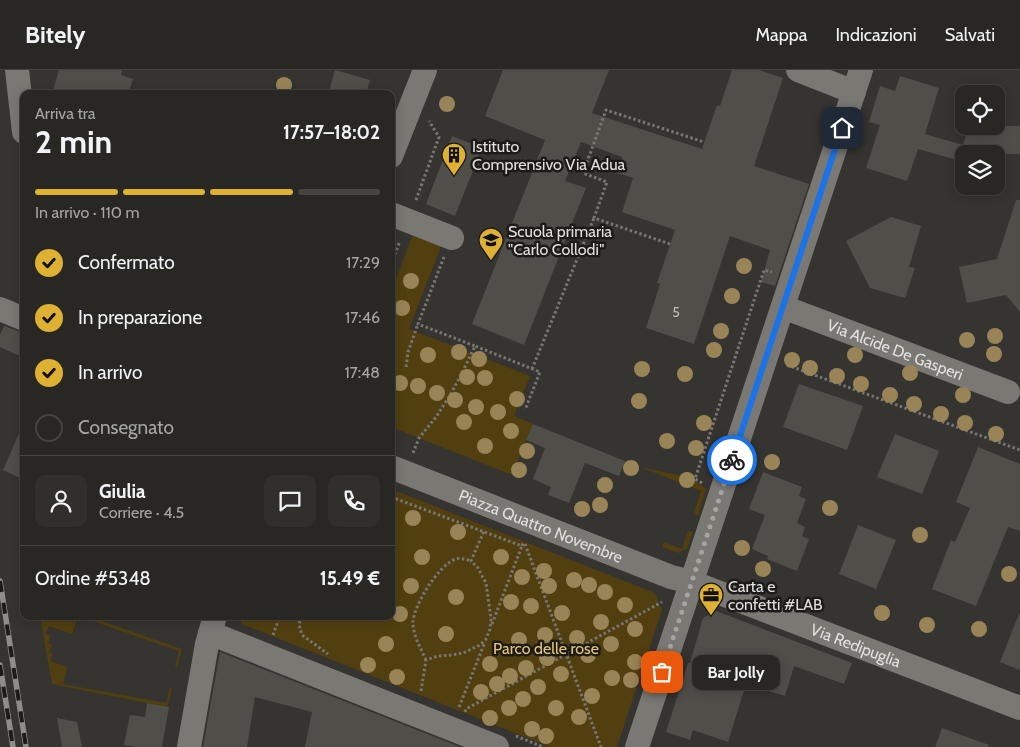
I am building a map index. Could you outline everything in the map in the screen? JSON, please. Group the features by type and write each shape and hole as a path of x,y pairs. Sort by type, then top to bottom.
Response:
{"street":[{"path":"17,70 20,97"},
{"path":"395,146 425,70"},
{"path":"798,70 854,92"},
{"path":"637,747 861,70"},
{"path":"395,216 452,238"},
{"name":"Via Alcide De Gasperi","path":"783,307 1008,392"},
{"path":"0,309 20,317"},
{"name":"Piazza Quattro Novembre","path":"395,469 671,577 691,582"},
{"name":"Via Redipuglia","path":"691,582 1020,708"},
{"path":"189,747 203,666 213,624 497,747"}],"path":[{"path":"532,369 607,182 582,173 606,110 704,142"},
{"path":"594,218 670,244"},
{"path":"406,367 408,352 452,238"},
{"path":"418,324 540,372 524,410"},
{"path":"412,454 419,438 449,397 474,346"},
{"path":"782,364 1020,450"},
{"path":"395,498 522,546"},
{"path":"471,561 484,531"},
{"path":"460,707 525,540 601,747"},
{"path":"428,694 421,691 426,660 413,628 414,617 417,605 424,592 446,565 452,561 464,559 471,561 478,568 486,584 491,614 490,629"},
{"path":"660,596 665,610"},
{"path":"464,715 466,709 662,602"},
{"path":"272,638 279,620"},
{"path":"300,620 299,625 302,635 331,655"},
{"path":"426,660 438,656 463,653 480,645 486,639"},
{"path":"452,704 466,709"}],"green space":[{"path":"414,232 442,244 409,329 530,376 514,416 533,424 512,475 395,429 395,281"},
{"path":"640,467 691,478 706,489 698,516 694,512 701,491"},
{"name":"Parco delle rose","path":"395,491 655,593 662,610 617,747 550,747 242,624 240,620 395,620"},
{"path":"693,532 687,548 679,553 662,547 664,542 682,549 687,533"},
{"path":"41,620 77,620 72,634 49,626 46,634 50,636 48,643 52,645 49,652 53,654 50,661 67,667 63,684 166,703 170,687 172,688 167,707 52,684"},
{"path":"90,620 99,620 182,649 177,667 175,666 179,651"}],"building":[{"path":"59,70 122,70 121,75 133,79 129,90 53,90"},
{"path":"335,70 370,80 367,90 329,90"},
{"path":"503,70 609,70 592,113 702,149 717,105 720,106 732,70 759,70 783,78 754,166 809,184 775,286 761,282 770,250 730,236 694,344 646,328 660,284 657,283 675,230 622,212 633,178 617,173 622,157 581,142 565,181 586,188 524,345 472,324 545,140 485,116"},
{"path":"900,76 939,88 925,134 963,145 955,145 955,159 918,149 907,181 866,168 880,125 869,122 880,86 895,91"},
{"path":"1005,126 1020,126 1020,154 1005,154 1005,145 963,145 966,135 1005,135"},
{"name":"Istituto Comprensivo Via Adua","path":"452,136 482,148 455,216 426,204"},
{"path":"1016,200 1020,200 1020,312 1006,295 967,303 959,267 997,259"},
{"path":"891,217 921,226 909,267 915,268 905,298 870,288 846,241"},
{"path":"4,326 20,332 20,356 0,347 0,335"},
{"path":"799,384 863,406 847,450 783,427"},
{"path":"533,424 625,461 619,476 585,463 569,503 548,495 551,487 533,479 545,448 526,440"},
{"path":"20,431 20,478 3,470"},
{"path":"895,434 939,451 922,494 877,477"},
{"path":"978,447 1020,464 1020,531 1008,527 976,606 932,589 951,540 955,542 970,508 956,502"},
{"path":"763,472 802,487 799,496 806,499 797,523 805,527 802,536 809,539 797,571 767,559 768,556 752,549 765,515 749,509"},
{"path":"858,525 896,540 876,589 839,574"},
{"path":"716,611 852,663 844,684 794,666 785,696 746,684 728,742 693,730 690,740 666,732 688,663 690,663 703,618"},
{"path":"1020,614 1020,670 1000,662"},
{"path":"220,652 460,747 305,747 312,712 255,697 247,747 203,747"},
{"path":"147,703 169,707 162,747 124,745 130,715 145,717"},
{"path":"57,718 77,722 82,747 62,747"},
{"path":"942,728 989,745 988,747 935,747"}],"railway":[{"path":"0,581 26,747"},
{"path":"0,665 13,747"}],"way so far":[{"path":"662,672 732,460"}],"place":[{"name":"Istituto Comprensivo Via Adua","path":"454,176"},
{"name":"Scuola primaria \"Carlo Collodi\"","path":"491,261"},
{"name":"Carta e confetti #LAB","path":"711,616"},
{"name":"Bar Jolly","path":"662,672"}],"route":[{"path":"732,460 842,128"}]}
